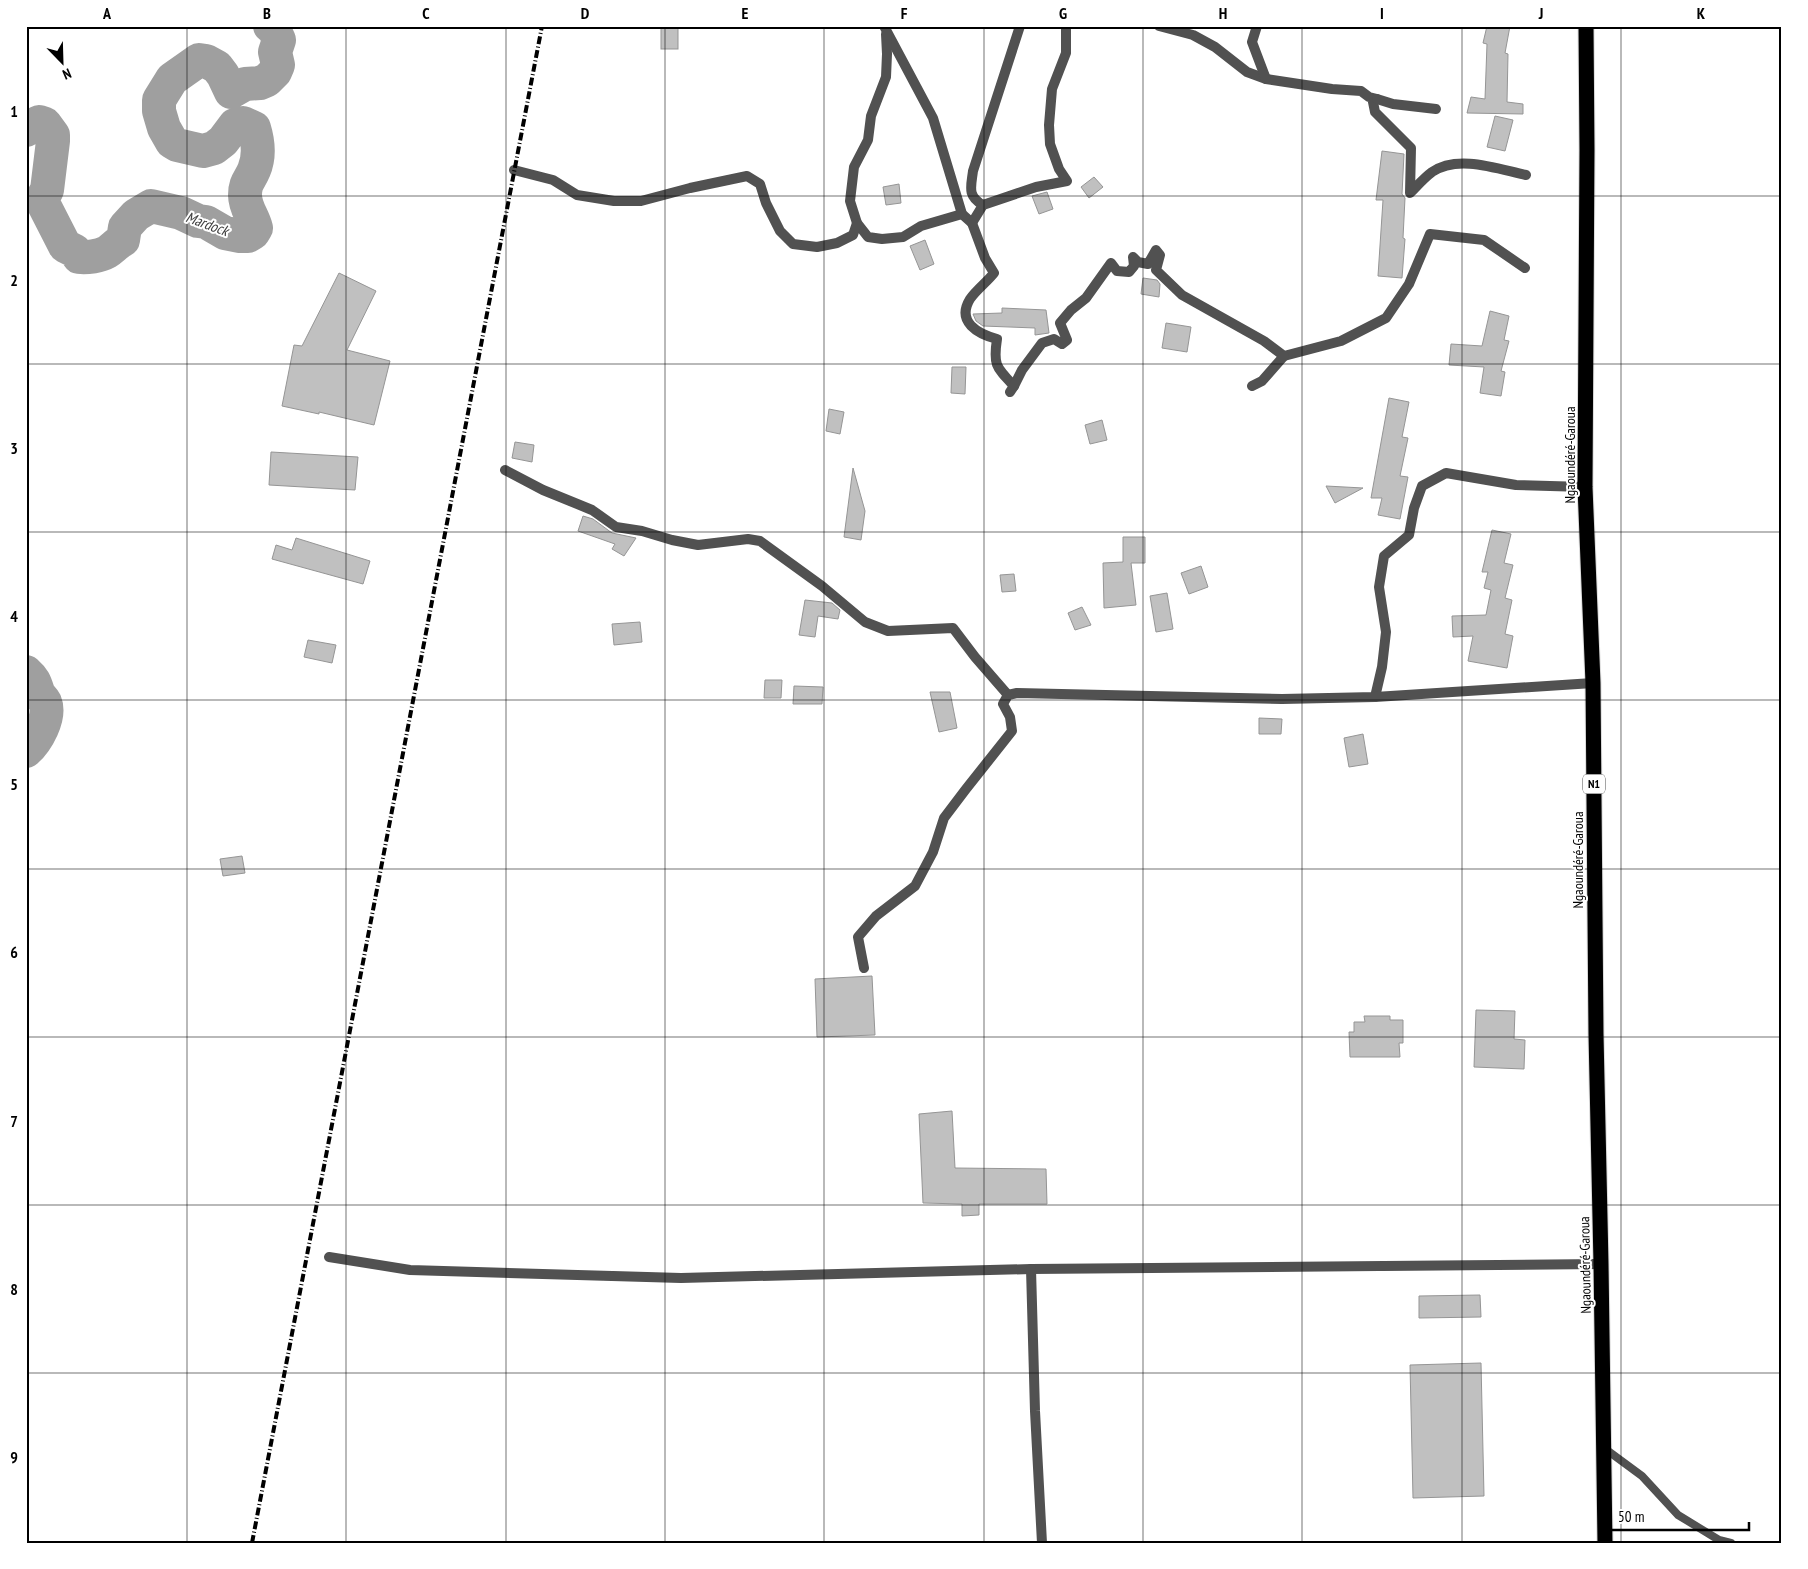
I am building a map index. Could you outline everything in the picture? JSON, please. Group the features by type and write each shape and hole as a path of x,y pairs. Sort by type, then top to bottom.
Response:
{"highway":[{"name":"Ngaoundéré-Garoua","path":"1586,26 1585,487 1593,683 1596,1034 1605,1543"}],"street":[{"path":"983,205 976,201 970,192 973,171 1020,26"},
{"path":"972,222 983,205 1036,187 1067,181 1059,169 1050,144 1049,125 1052,89 1066,53 1066,26"},
{"path":"1159,26 1193,35 1215,47 1247,72 1266,79 1332,89 1361,90 1369,97 1393,104 1436,109"},
{"path":"1257,26 1252,42 1266,79"},
{"path":"885,28 886,78 871,116 868,140 854,167 850,201 857,223 868,237 882,240 903,237 921,226 962,214"},
{"path":"885,28 933,118 962,214 972,222 985,258 994,273 969,300 965,316 974,329 986,336 998,339 994,358 999,370 1012,389 1022,370 1042,343 1054,339 1062,344 1066,340 1060,323 1086,298 1111,263 1117,271 1129,272 1134,266 1133,257 1138,262 1148,264 1156,250 1160,255 1156,270 1182,295 1264,340 1284,356"},
{"path":"1377,98 1372,102 1375,112 1411,148 1410,193 1432,172 1448,164 1474,164 1526,175"},
{"path":"514,170 553,180 577,195 614,201 641,201 747,176 760,184 766,203 780,231 794,244 817,247 837,243 853,235 857,223"},
{"path":"1252,386 1262,381 1284,356 1341,341 1386,318 1410,284 1430,234 1484,240 1524,268"},
{"path":"505,470 543,490 592,510 616,527 642,530 672,540 698,545 748,539 760,541 822,586 865,622 888,631 953,628 1008,695"},
{"path":"1375,698 1382,667 1386,632 1379,586 1384,556 1409,535 1414,508 1422,486 1446,473 1516,485 1585,487"},
{"path":"864,968 858,936 876,916 915,886 933,852 944,818 1012,731 1010,717 1003,704 1008,695 1017,693 1282,699 1375,698 1593,683"},
{"path":"329,1257 410,1270 681,1278 1031,1269 1601,1264"},
{"path":"1031,1269 1035,1411 1042,1543"}],"lane":[{"path":"1604,1448 1642,1476 1678,1515 1719,1540 1731,1543"}],"building":[{"path":"1487,26 1510,26 1505,53 1508,54 1507,102 1523,104 1523,114 1467,113 1471,97 1485,99 1487,44 1483,43"},
{"path":"661,28 678,28 678,49 661,49"},
{"path":"1495,116 1513,120 1505,151 1487,147"},
{"path":"1382,151 1404,154 1402,194 1405,198 1403,238 1405,239 1402,278 1378,276 1383,200 1376,200"},
{"path":"1094,177 1103,187 1089,198 1081,187"},
{"path":"899,184 901,203 886,205 883,187"},
{"path":"1047,192 1053,209 1039,214 1032,196"},
{"path":"925,240 934,264 920,270 910,246"},
{"path":"339,273 376,291 347,350 390,361 374,425 319,412 319,414 282,406 294,345 302,346"},
{"path":"1143,278 1157,280 1160,284 1159,297 1141,294"},
{"path":"1002,308 1046,310 1049,333 1035,335 1035,328 983,326 976,321 973,314 1002,313"},
{"path":"1490,311 1509,316 1504,340 1509,341 1501,371 1505,372 1501,396 1480,393 1484,367 1449,365 1451,344 1482,346"},
{"path":"1166,323 1191,327 1187,352 1162,348"},
{"path":"952,367 966,367 965,394 951,393"},
{"path":"1389,398 1409,402 1402,437 1408,438 1400,476 1408,477 1400,519 1378,515 1382,498 1371,498"},
{"path":"829,409 844,412 840,434 826,431"},
{"path":"1102,420 1107,440 1090,444 1085,425"},
{"path":"515,442 534,445 532,462 512,458"},
{"path":"271,452 358,457 355,490 269,485"},
{"path":"853,468 865,511 861,540 844,537"},
{"path":"1326,486 1363,488 1335,503"},
{"path":"583,516 593,519 612,533 636,538 624,556 612,549 615,544 578,531"},
{"path":"1492,530 1511,534 1504,563 1513,565 1505,598 1512,600 1505,634 1513,636 1507,668 1468,661 1473,636 1453,637 1452,616 1486,615 1491,590 1484,588 1488,572 1482,572"},
{"path":"1123,537 1145,537 1145,563 1131,563 1136,605 1104,608 1103,563 1123,562"},
{"path":"296,538 370,561 363,584 272,559 276,545 292,550"},
{"path":"1201,566 1208,587 1189,594 1181,573"},
{"path":"1014,574 1016,591 1002,592 1000,575"},
{"path":"1167,593 1173,629 1156,632 1150,596"},
{"path":"805,600 832,603 840,610 838,619 818,616 815,637 799,635"},
{"path":"1082,607 1091,625 1075,630 1068,613"},
{"path":"640,622 642,642 614,645 612,624"},
{"path":"308,640 336,645 332,663 304,657"},
{"path":"765,680 782,680 781,698 764,698"},
{"path":"794,686 823,687 822,704 793,704"},
{"path":"930,692 950,692 957,728 939,732"},
{"path":"1259,718 1282,719 1281,734 1259,734"},
{"path":"1363,734 1368,764 1349,767 1344,738"},
{"path":"242,856 245,873 223,876 220,859"},
{"path":"872,976 875,1035 817,1037 815,979"},
{"path":"1476,1010 1515,1011 1514,1039 1525,1040 1524,1069 1474,1067"},
{"path":"1364,1016 1390,1016 1390,1020 1403,1020 1403,1043 1399,1043 1400,1057 1350,1057 1349,1032 1354,1032 1354,1022 1365,1022"},
{"path":"952,1111 955,1168 1046,1169 1047,1204 979,1204 979,1215 962,1216 962,1204 923,1203 919,1114"},
{"path":"1480,1295 1481,1317 1419,1318 1419,1296"},
{"path":"1481,1363 1484,1496 1413,1498 1410,1365"}],"waterway":[{"name":"Mardock","path":"26,130 39,122 45,124 53,135 47,190 43,197 43,203 65,246 75,251 79,257 97,256 109,251 123,240 125,227 136,215 151,206 181,213 198,221 206,222 225,233 248,236 256,228 246,204 245,195 258,154 254,128 243,123 235,125 223,141 214,148 203,151 177,145 172,142 164,128 159,111 159,100 172,79 199,60 206,61 217,67 231,92 245,84 260,83 267,80 275,72 278,65 275,52 279,40 274,29 270,26"},
{"name":"Mardock","path":"26,672 34,681 45,702 46,708 45,721 42,728 26,751"}],"railway":[{"path":"252,1543 542,26"}]}
